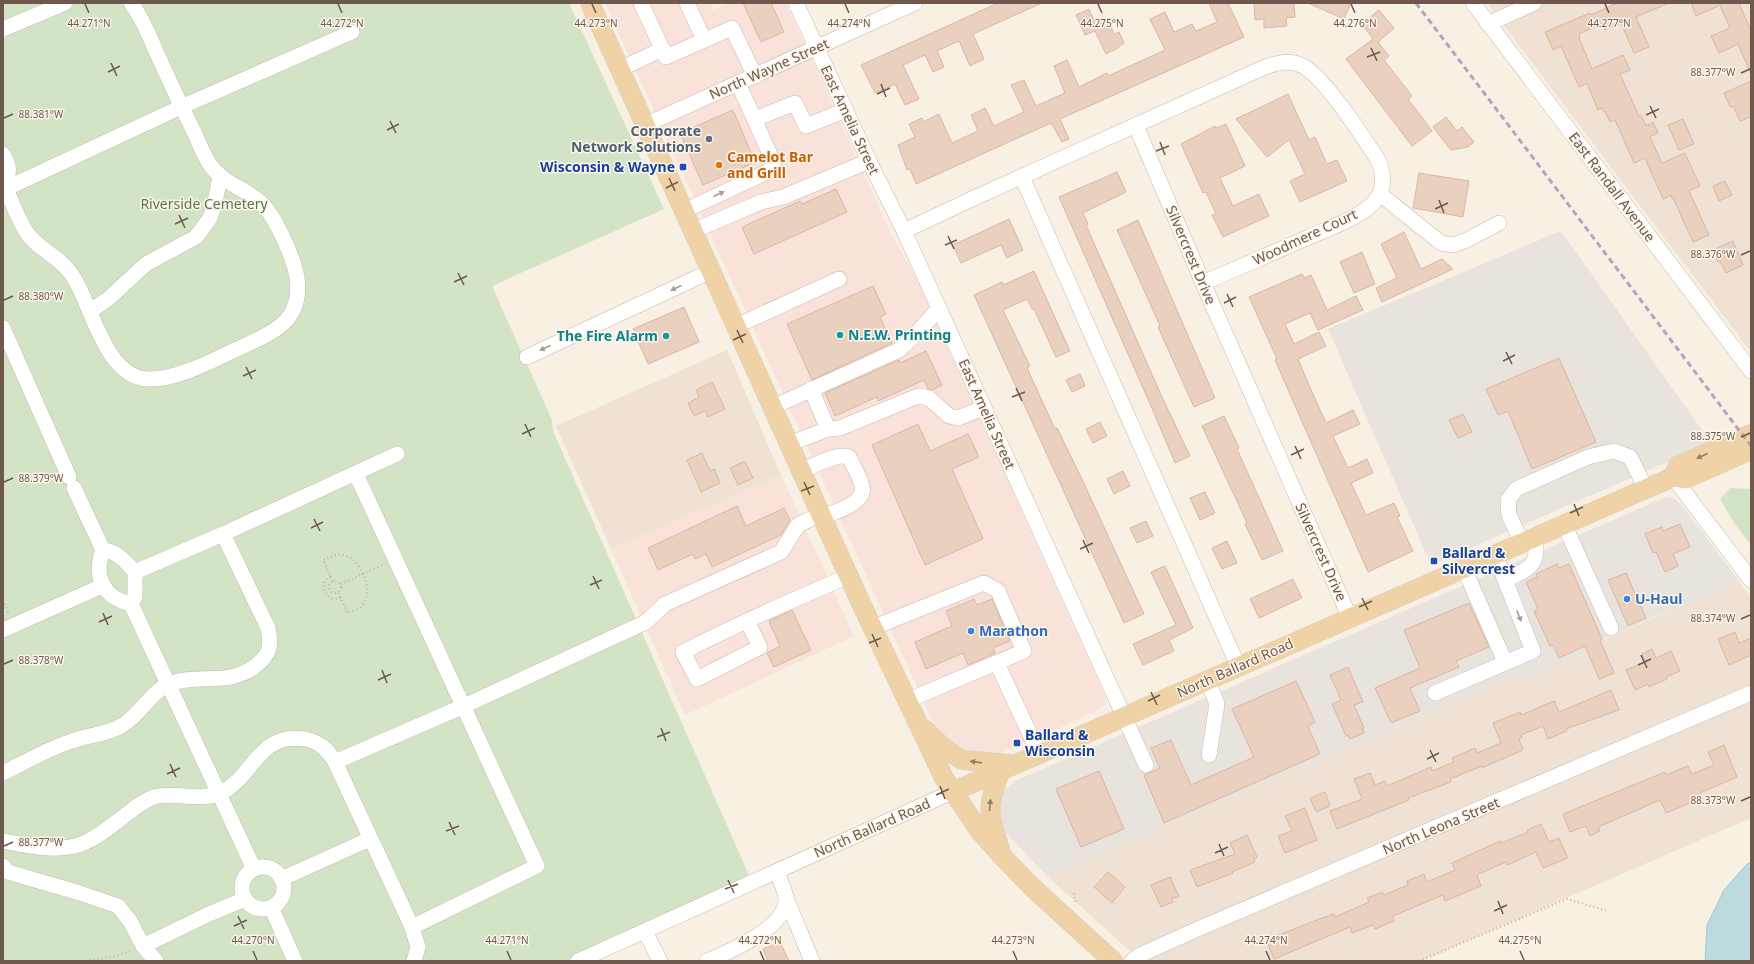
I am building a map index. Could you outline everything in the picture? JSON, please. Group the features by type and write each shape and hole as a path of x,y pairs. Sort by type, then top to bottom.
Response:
{"main road":[{"path":"590,3 821,516 936,765 952,792 979,830 1002,856 1033,888 1113,961"},
{"name":"North Ballard Road","path":"1673,477 1678,466 1751,434"},
{"name":"North Ballard Road","path":"952,792 1673,477 1684,479 1751,450"},
{"path":"916,722 944,748 962,760 1008,767 991,796 989,815 1002,856"}],"street":[{"path":"3,30 65,3"},
{"path":"3,154 8,166 5,189 26,231 36,243 61,262 72,274 110,354 122,368 134,376 146,379 166,378 183,372 265,336 279,328 291,315 296,300 297,278 293,263 273,217 260,201 220,177 210,164 181,107 146,28 137,10 131,3"},
{"path":"641,3 666,57 732,28 755,76"},
{"path":"687,3 704,40"},
{"name":"East Amelia Street","path":"796,3 939,308 1146,765"},
{"name":"North Wayne Street","path":"645,125 915,3"},
{"name":"East Randall Avenue","path":"1473,3 1751,371"},
{"path":"1488,24 1534,3"},
{"path":"5,189 181,107 352,32"},
{"path":"620,69 663,49"},
{"path":"904,232 1022,177 1278,62 1291,62 1303,66 1328,90 1368,144 1382,168 1380,194 1441,243 1453,245 1467,240 1499,223"},
{"path":"684,211 769,171 773,167 773,161 738,83"},
{"path":"755,119 795,103 806,126 846,110"},
{"name":"Silvercrest Drive","path":"1136,126 1350,618"},
{"path":"693,231 761,202 783,198 869,161"},
{"path":"90,311 108,299 146,264 196,237 210,218 214,207 220,177"},
{"path":"1022,177 1238,666"},
{"name":"Woodmere Court","path":"1203,283 1349,219 1375,202 1380,194"},
{"path":"527,357 711,271"},
{"path":"736,326 839,279"},
{"path":"773,408 811,389 898,350 918,332 939,308"},
{"path":"3,328 103,550 100,558 102,586 111,596 121,602 131,604"},
{"path":"811,389 828,429"},
{"path":"789,444 828,429 840,428 918,396 929,398 949,416 958,418 983,408"},
{"path":"1505,580 1526,571 1533,563 1537,550 1509,515 1508,500 1516,489 1588,458 1614,451 1630,457 1646,489"},
{"path":"135,572 223,534 397,454"},
{"path":"335,762 464,706 646,622 665,604 781,552 798,525 859,500 863,495 862,486 849,457 838,456 801,471"},
{"path":"356,474 537,866 412,927"},
{"path":"1673,477 1751,580"},
{"path":"1564,524 1611,628"},
{"path":"3,773 69,742 115,730 132,718 157,691 168,685 186,679 231,677 254,668 269,651 271,642 268,628 223,534"},
{"path":"103,550 110,550 125,561 135,572 135,597 131,604"},
{"path":"1435,693 1533,651 1495,555"},
{"path":"1464,568 1505,662"},
{"path":"747,621 760,648 696,679 683,652 747,621 849,576"},
{"path":"872,628 984,583 998,591 1024,651 906,701"},
{"path":"3,630 102,586"},
{"path":"131,604 254,869"},
{"path":"997,663 1039,754"},
{"path":"1207,680 1216,704 1209,755"},
{"name":"North Leona Street","path":"1132,961 1140,955 1200,928 1751,693"},
{"path":"3,841 47,848 75,846 101,834 134,808 155,797 208,797 219,793 236,782 263,750 278,742 289,738 299,738 316,742 324,747 335,762 412,927 418,947 417,955 414,961"},
{"name":"North Ballard Road","path":"578,961 952,792"},
{"path":"282,879 370,839"},
{"path":"3,866 8,872 118,906 130,921 143,946 156,961"},
{"path":"267,868 273,870 282,879 283,892 280,898 271,907 257,908 250,904 246,899 242,886 248,873 254,869 267,868"},
{"path":"777,871 786,898 812,961"},
{"path":"707,961 733,950 762,933 781,916 786,898"},
{"path":"143,946 203,917 246,899"},
{"path":"271,907 295,961"},
{"path":"645,930 660,961"}],"path":[{"path":"338,592 347,613 361,606 365,600 367,588 362,574 354,560 342,554 334,555 323,560 333,581 341,584"},
{"path":"341,584 395,558"},
{"path":"330,576 324,583 323,587 325,594 333,599 341,598"},
{"path":"333,581 330,584 330,590 338,592"},
{"path":"324,583 330,584"},
{"path":"338,592 341,590 341,584"},
{"path":"333,599 334,592"},
{"path":"1419,961 1567,899 1608,911"},
{"path":"86,961 116,956 143,946"}],"shaded area":[{"path":"605,3 710,3 713,10 729,3 786,3 893,238 916,278 1104,694 1106,703 1099,710 1042,736 995,755 972,756 938,733"},
{"path":"1487,3 1751,3 1751,352 1622,182"},
{"path":"1561,231 1711,443 1431,565 1328,329"},
{"path":"727,350 781,475 611,549 556,426"},
{"path":"781,475 854,636 685,715 611,549"},
{"path":"1666,497 1675,499 1681,504 1739,581 1603,639 1605,645 1519,682 1516,676 1048,877 1003,830 998,805 1002,792 1015,781"},
{"path":"1739,581 1751,597 1751,818 1421,961 1141,961 1048,877 1516,676 1519,682 1605,645 1603,640"}],"green space":[{"name":"Riverside Cemetery","path":"3,3 569,3 664,209 492,286 552,420 553,431 752,882 578,961 3,961"},
{"path":"1730,488 1751,489 1751,545 1734,523 1720,499"}],"water":[{"path":"1751,863 1751,961 1705,961 1707,925 1724,890 1747,864"}],"building":[{"path":"743,3 771,3 784,32 761,42"},
{"path":"998,3 1042,3 973,34 984,59 970,66 959,41 937,51 944,67 933,72 925,55 903,65 919,99 905,105 895,84 875,93 861,65"},
{"path":"1209,3 1228,3 1244,37 1060,119 1069,139 1062,142 1051,123 916,184 910,169 907,170 898,145 915,137 909,124 922,118 923,122 939,114 952,143 978,131 971,115 985,108 994,126 1024,112 1011,85 1024,80 1036,106 1065,93 1054,66 1067,60 1079,87 1107,73 1108,76 1165,50 1150,19 1165,12 1174,32 1192,24 1196,31 1217,22"},
{"path":"1254,3 1294,3 1295,17 1286,18 1287,26 1264,28 1264,19 1255,20"},
{"path":"1308,3 1351,3 1344,19"},
{"path":"1617,3 1669,3 1636,17 1649,47 1634,53 1621,23 1605,30 1603,23 1579,34 1579,38 1592,69 1623,55 1630,70 1620,74 1639,116 1641,115 1646,126 1653,122 1658,133 1650,137 1662,163 1685,153 1700,186 1689,191 1709,235 1693,242 1671,195 1663,199 1645,158 1634,163 1615,120 1610,122 1602,108 1598,110 1587,83 1579,87 1561,46 1553,50 1545,32 1590,13 1591,15"},
{"path":"1691,3 1739,3 1751,31 1751,74 1738,44 1719,53 1711,36 1730,28 1720,5 1696,16"},
{"path":"1089,9 1096,25 1108,20 1114,34 1119,32 1124,43 1106,54 1095,31 1085,35 1076,15"},
{"path":"1379,10 1394,28 1378,42 1389,56 1384,60 1412,96 1408,99 1432,131 1412,146 1346,59 1373,39 1362,24"},
{"path":"1751,81 1751,117 1740,121 1733,106 1730,107 1724,93"},
{"path":"1288,94 1309,140 1315,137 1327,164 1337,160 1347,181 1300,202 1290,181 1305,174 1289,140 1267,157 1236,119"},
{"path":"733,110 755,162 740,169 742,174 731,179 728,174 703,185 680,133"},
{"path":"1446,117 1457,131 1462,127 1474,142 1468,147 1451,150 1433,127"},
{"path":"1683,119 1694,144 1679,150 1668,125"},
{"path":"1226,124 1245,166 1220,178 1233,206 1259,194 1269,216 1223,237 1212,215 1216,214 1206,192 1203,193 1181,144 1215,126 1216,128"},
{"path":"1117,172 1126,192 1083,213 1088,224 1086,225 1162,397 1190,456 1175,463 1059,197"},
{"path":"1419,173 1469,181 1463,217 1413,208"},
{"path":"1725,181 1732,195 1719,201 1713,186"},
{"path":"836,189 847,212 754,254 742,227 800,201 802,204"},
{"path":"1009,219 1023,250 1007,258 1001,245 961,263 953,245"},
{"path":"1138,220 1215,398 1194,407 1117,230"},
{"path":"1404,232 1421,269 1442,259 1453,269 1382,302 1376,288 1397,278 1381,244"},
{"path":"1733,241 1743,265 1726,273 1720,261 1718,262 1713,250"},
{"path":"1362,252 1375,284 1354,293 1340,262"},
{"path":"1034,271 1070,351 1056,357 1034,309 1032,309 1027,299 1003,310 1030,366 1027,368 1055,429 1057,428 1081,477 1144,614 1124,623 974,295 1002,282 1003,285"},
{"path":"1302,274 1304,278 1311,275 1327,310 1356,296 1363,310 1318,330 1310,313 1285,324 1294,344 1319,332 1326,346 1298,359 1326,423 1353,410 1360,424 1333,436 1348,468 1367,459 1373,473 1351,483 1366,515 1394,503 1400,516 1397,517 1413,551 1368,572 1249,297"},
{"name":"N.E.W. Printing","path":"873,286 886,314 880,317 892,343 812,380 787,324"},
{"name":"The Fire Alarm","path":"684,307 699,342 648,364 633,329"},
{"path":"926,351 942,385 932,390 928,389 924,380 878,401 877,397 835,416 825,393 899,360 900,363"},
{"path":"1559,358 1596,442 1532,469 1508,411 1498,415 1486,389"},
{"path":"1080,374 1085,386 1072,392 1066,380"},
{"path":"712,382 725,409 708,417 705,411 694,416 688,403 699,397 696,390"},
{"path":"1463,414 1472,432 1458,438 1449,420"},
{"path":"1224,416 1239,448 1237,449 1283,551 1262,560 1245,524 1247,523 1202,426"},
{"path":"1100,422 1107,436 1093,443 1086,429"},
{"path":"918,424 930,451 968,434 979,457 952,469 983,539 925,565 872,445"},
{"path":"702,453 710,471 714,469 720,483 701,492 687,460"},
{"path":"745,461 753,478 738,485 730,468"},
{"path":"1123,471 1130,486 1114,494 1107,479"},
{"path":"1205,492 1215,513 1200,520 1190,498"},
{"path":"737,506 746,526 784,508 790,520 781,535 712,567 706,554 695,559 693,554 658,570 648,548"},
{"path":"1146,521 1153,536 1137,543 1130,528"},
{"path":"1680,524 1690,547 1673,554 1678,566 1665,572 1656,552 1653,553 1645,534 1662,527 1663,531"},
{"path":"1227,541 1237,563 1222,569 1212,548"},
{"path":"1557,564 1559,568 1569,564 1602,639 1600,640 1614,673 1599,679 1585,646 1559,658 1553,645 1550,646 1534,611 1538,609 1526,582 1537,577 1536,574"},
{"path":"1165,566 1193,628 1169,640 1174,651 1143,665 1133,644 1176,625 1151,572"},
{"name":"U-Haul","path":"1626,573 1646,618 1628,626 1608,580"},
{"path":"1293,579 1302,598 1259,618 1250,599"},
{"path":"974,599 977,605 992,599 1010,641 993,648 995,653 968,665 963,653 926,669 915,642 952,626 946,611"},
{"path":"1469,603 1489,647 1456,661 1459,667 1410,688 1420,711 1391,723 1375,688 1420,668 1404,630"},
{"path":"792,610 811,650 774,667 767,653 780,646 769,621"},
{"path":"1735,632 1739,643 1751,638 1751,655 1729,665 1718,639"},
{"path":"1652,649 1656,658 1671,651 1680,671 1649,687 1648,684 1635,690 1626,670 1645,662 1642,654"},
{"path":"1348,667 1363,702 1354,705 1364,728 1362,729 1364,733 1350,739 1348,735 1346,736 1332,704 1341,700 1330,675"},
{"path":"1296,681 1315,722 1308,726 1320,754 1164,823 1144,775 1160,768 1151,748 1171,740 1191,785 1254,757 1232,709"},
{"path":"1611,690 1619,710 1566,729 1567,731 1548,739 1543,726 1521,735 1522,737 1519,739 1523,750 1482,768 1482,766 1450,779 1451,782 1408,798 1409,800 1337,829 1330,811 1362,799 1354,779 1370,773 1375,785 1385,781 1387,786 1431,767 1432,771 1454,762 1452,758 1475,748 1477,753 1501,743 1493,723 1520,712 1521,715 1554,701 1559,712"},
{"path":"1724,745 1737,777 1700,793 1702,798 1666,813 1660,800 1598,827 1600,831 1590,836 1586,826 1570,832 1563,814 1665,772 1666,775 1688,766 1692,774 1714,765 1708,752"},
{"path":"1099,771 1124,829 1081,847 1056,789"},
{"path":"1325,792 1330,806 1316,812 1310,798"},
{"path":"1305,808 1317,840 1285,853 1278,836 1292,831 1285,816"},
{"path":"1541,824 1549,842 1559,838 1568,858 1543,868 1536,852 1507,865 1506,862 1477,875 1481,886 1445,901 1443,895 1393,916 1394,921 1375,929 1373,925 1352,933 1350,927 1274,959 1266,940 1334,914 1335,917 1369,902 1367,898 1382,892 1384,895 1408,885 1407,881 1424,874 1427,882 1455,870 1452,863 1500,841 1501,843 1528,832 1527,830"},
{"path":"1247,835 1257,857 1254,859 1255,862 1232,872 1233,873 1197,887 1190,870 1235,854 1230,843"},
{"path":"1108,872 1125,887 1112,903 1094,887"},
{"path":"1170,877 1179,897 1172,898 1173,902 1161,907 1151,885"},
{"path":"780,942 789,961 768,961 763,949"}],"railway":[{"path":"1416,3 1751,446"}],"place":[{"name":"Corporate Network Solutions","path":"709,139"},
{"name":"Camelot Bar and Grill","path":"719,165"},
{"name":"Wisconsin & Wayne","path":"683,167"},
{"name":"N.E.W. Printing","path":"840,335"},
{"name":"The Fire Alarm","path":"666,336"},
{"name":"Ballard & Silvercrest","path":"1434,561"},
{"name":"U-Haul","path":"1627,599"},
{"name":"Marathon","path":"971,631"},
{"name":"Ballard & Wisconsin","path":"1017,743"}]}
